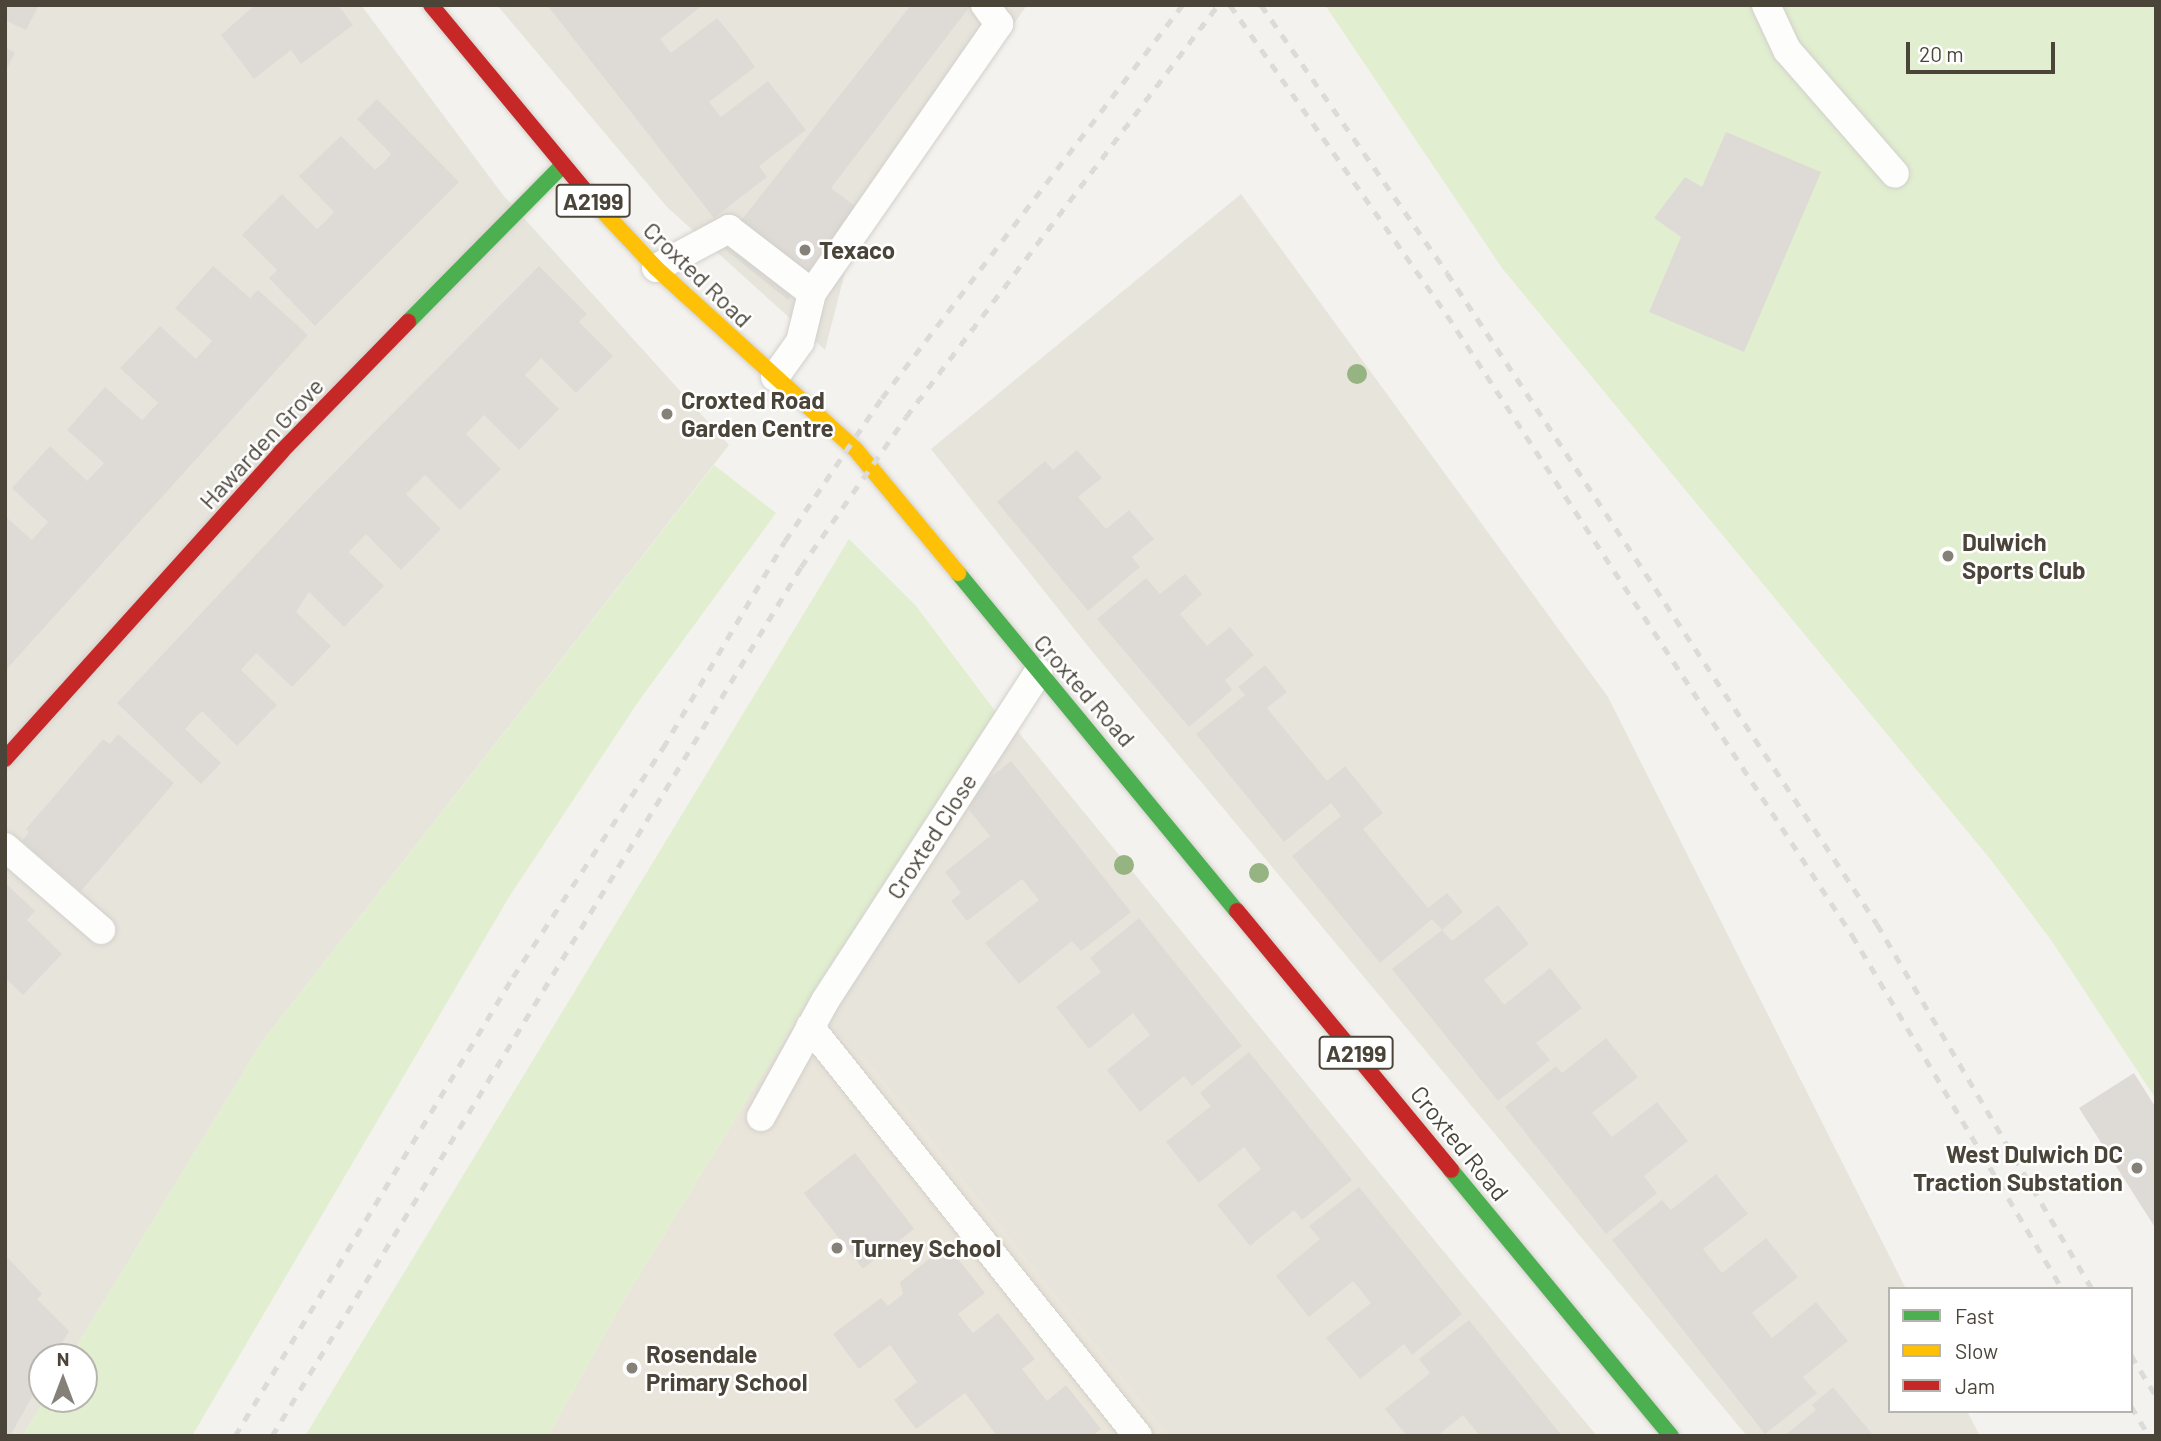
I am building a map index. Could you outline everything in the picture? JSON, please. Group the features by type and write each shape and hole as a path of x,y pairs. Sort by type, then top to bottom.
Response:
{"main road":[{"name":"Croxted Road","path":"431,5 561,167 656,268 856,450 1671,1436"},
{"name":"Hawarden Grove","path":"5,759 281,452 561,167"}],"lane":[{"path":"775,377 800,342 812,293 999,24 985,5"},
{"path":"1766,5 1787,50 1895,174"},
{"path":"656,268 729,229 812,293"},
{"name":"Croxted Close","path":"761,1117 825,1001 1039,672"},
{"path":"5,847 101,930"},
{"path":"810,1027 1138,1436"}],"shaded area":[{"path":"5,5 361,5 503,195 729,445 261,1043 79,1343 28,1343 28,1413 37,1413 23,1436 5,1436"},
{"path":"497,5 1027,5 846,268 825,350 667,207"},
{"path":"1241,194 1608,697 1905,1287 1888,1287 1888,1413 1968,1413 1980,1436 1747,1436 1091,650 931,449"},
{"path":"1015,728 1597,1436 1168,1436 870,1066 827,1024"},
{"name":"Turney School","path":"815,989 825,1001 827,1024 870,1066 1168,1436 548,1436 624,1300"}],"green space":[{"name":"Dulwich Sports Club","path":"1325,5 2156,5 2156,1099 2051,940 1991,860 1502,268"},
{"path":"714,465 776,513 638,702 509,897 192,1436 23,1436 37,1413 98,1413 98,1343 79,1343 261,1043"},
{"path":"849,539 916,606 996,712 815,989 624,1300 548,1436 305,1436"}],"building":[{"path":"5,5 39,5 26,30 5,20"},
{"path":"255,5 338,5 353,25 301,64 291,50 254,79 221,35"},
{"path":"547,5 703,5 660,39 671,53 717,18 737,42 755,67 709,102 721,117 768,81 806,130 759,166 767,177 714,218"},
{"path":"911,5 971,5 831,188 860,210 788,300 721,246"},
{"path":"5,47 15,53 5,72"},
{"path":"377,99 459,182 315,326 269,278 277,270 242,235 282,194 317,229 326,221 334,212 299,176 341,136 375,170 383,163 391,154 357,119"},
{"path":"1726,132 1821,172 1744,352 1649,312 1681,237 1654,218 1685,177 1702,187"},
{"path":"213,266 250,298 258,290 308,335 5,671 5,516 32,540 48,522 12,488 50,446 87,481 104,463 67,430 105,387 142,420 158,403 120,368 160,326 196,359 212,341 175,308"},
{"path":"539,266 587,314 579,322 613,356 576,393 541,358 525,375 559,409 519,450 484,415 466,434 501,469 460,510 425,475 406,494 441,529 401,570 366,534 349,552 384,586 344,627 309,592 296,612 331,646 292,687 256,653 241,670 277,705 237,746 202,711 193,720 185,729 221,763 201,784 117,703 311,496"},
{"path":"1077,450 1102,478 1078,497 1106,529 1129,510 1154,539 1132,557 1140,567 1088,611 997,502 1045,461 1053,470"},
{"path":"1185,574 1202,594 1180,614 1207,646 1230,627 1254,655 1225,680 1232,690 1189,727 1097,619 1146,578 1160,594"},
{"path":"1265,665 1287,692 1267,708 1327,781 1345,766 1383,813 1363,829 1428,908 1447,893 1463,912 1442,930 1432,919 1380,963 1292,856 1341,816 1331,803 1284,842 1196,734 1245,695 1238,687"},
{"path":"118,734 174,783 81,891 22,841 29,832 26,829 103,739 110,744"},
{"path":"1011,761 1131,912 1081,951 1072,941 1019,984 985,943 1039,900 1022,879 967,921 951,901 961,893 945,872 990,836 961,800"},
{"path":"5,883 35,911 27,920 62,954 23,995 5,978"},
{"path":"1498,905 1529,944 1484,980 1504,1005 1550,968 1582,1008 1536,1043 1550,1060 1498,1101 1392,969 1442,930 1452,941"},
{"path":"1139,918 1242,1046 1192,1086 1184,1076 1140,1112 1107,1070 1150,1035 1133,1013 1089,1049 1056,1007 1101,972 1090,958"},
{"path":"1606,1038 1638,1077 1592,1113 1612,1137 1657,1102 1688,1141 1644,1176 1657,1193 1606,1234 1505,1107 1556,1066 1562,1073"},
{"path":"1249,1052 1352,1180 1302,1220 1294,1210 1250,1246 1217,1205 1261,1169 1244,1147 1199,1183 1166,1142 1211,1106 1200,1093"},
{"name":"West Dulwich DC Traction Substation","path":"2134,1073 2156,1108 2156,1229 2079,1108"},
{"path":"855,1153 914,1229 863,1269 804,1193"},
{"path":"1716,1174 1748,1214 1703,1249 1722,1273 1766,1238 1798,1277 1752,1313 1772,1338 1816,1302 1848,1341 1803,1377 1817,1393 1765,1434 1612,1240 1662,1200 1671,1210"},
{"path":"1359,1187 1462,1314 1412,1355 1404,1344 1360,1379 1326,1338 1371,1303 1353,1281 1309,1317 1276,1276 1320,1239 1309,1226"},
{"path":"947,1245 985,1293 958,1314 973,1333 998,1313 1035,1359 1022,1369 1047,1401 1066,1385 1101,1429 1092,1436 997,1436 965,1393 916,1429 894,1400 917,1382 890,1345 859,1369 833,1334 881,1298 888,1306 903,1294 900,1282"},
{"path":"7,1257 42,1294 37,1299 69,1331 62,1343 28,1343 28,1404 10,1436 5,1436"},
{"path":"1469,1320 1562,1436 1480,1436 1463,1415 1437,1436 1407,1436 1385,1409 1430,1373 1419,1359"},
{"path":"1833,1387 1874,1436 1784,1436 1816,1410 1812,1405"}],"railway":[{"path":"235,1436 513,977 663,748 785,541 882,398 1183,5"},
{"path":"272,1436 801,567 906,417 1218,5"},
{"path":"1230,5 1447,315 1852,935 2061,1287"},
{"path":"1261,5 1447,273 1877,924 2091,1287"},
{"path":"2133,1358 2156,1396"},
{"path":"2133,1409 2149,1436"}],"traffic: fast":[{"path":"408,322 561,167"},
{"path":"958,573 1237,911"},
{"path":"1451,1170 1671,1436"}],"traffic: slow":[{"path":"599,207 656,268 856,450 958,573"}],"traffic: jam":[{"path":"431,5 599,207"},
{"path":"5,759 281,452 408,322"},
{"path":"1237,911 1451,1170"}],"place":[{"name":"Texaco","path":"805,250"},
{"name":"Croxted Road Garden Centre","path":"667,414"},
{"name":"Dulwich Sports Club","path":"1948,556"},
{"name":"West Dulwich DC Traction Substation","path":"2137,1168"},
{"name":"Turney School","path":"837,1248"},
{"name":"Rosendale Primary School","path":"632,1368"}]}
